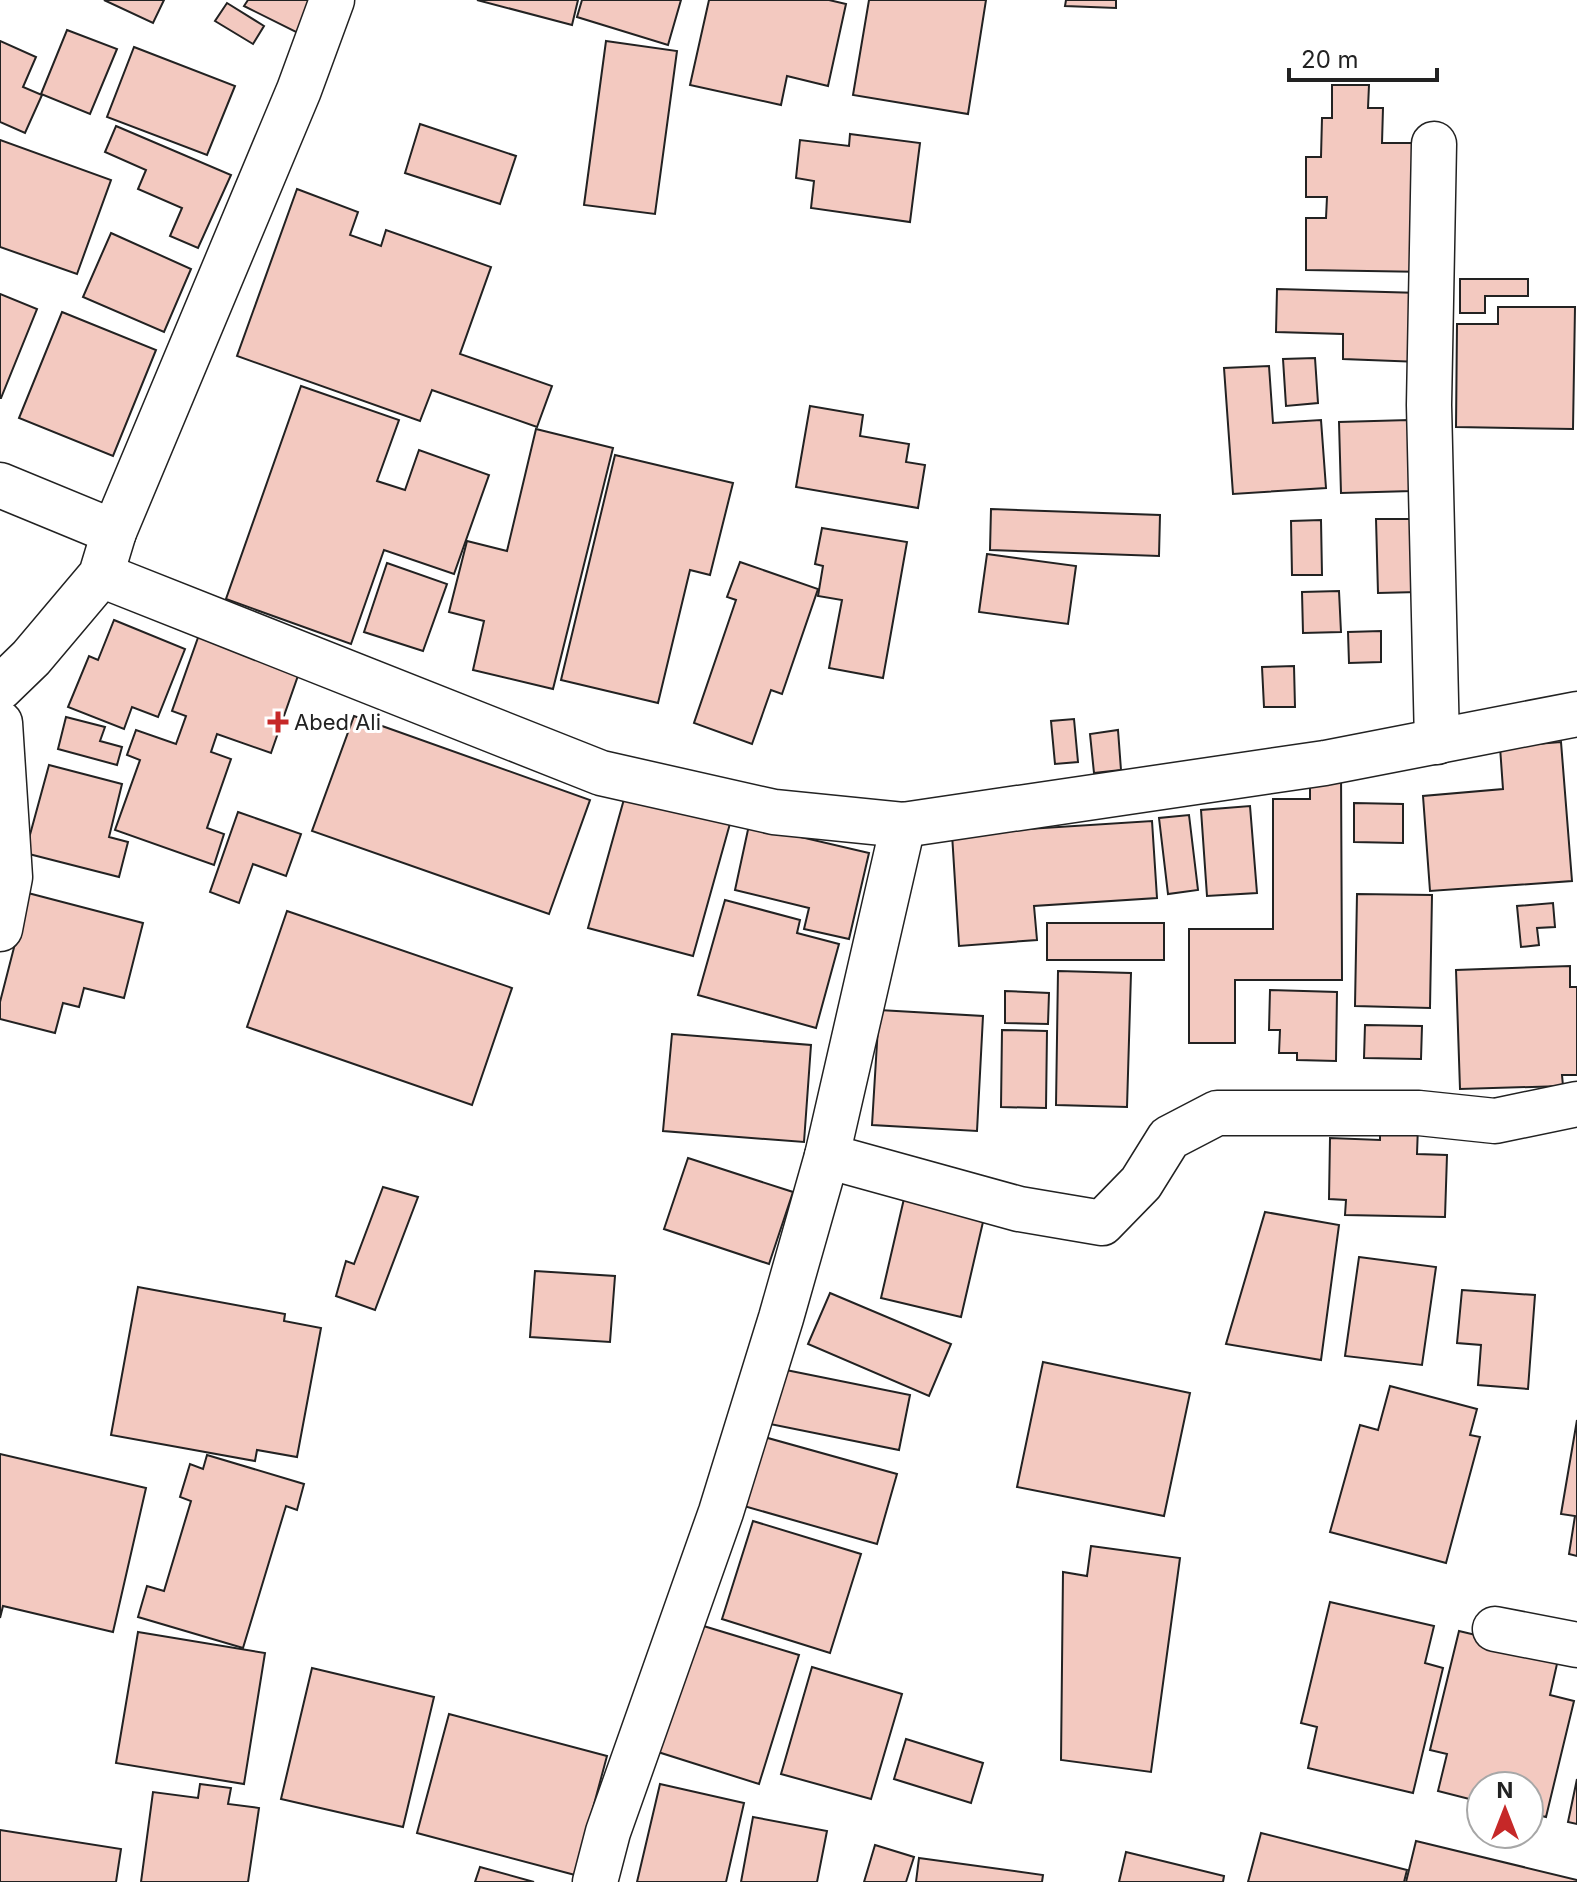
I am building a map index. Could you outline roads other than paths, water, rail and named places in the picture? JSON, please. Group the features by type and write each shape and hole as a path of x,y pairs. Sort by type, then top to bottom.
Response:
{"street":[{"path":"0,688 31,658 101,575 114,532 299,90 332,0"},
{"path":"1434,144 1429,405 1437,742"},
{"path":"0,485 114,532"},
{"path":"101,575 601,773 774,812 903,825 1325,763 1577,714"},
{"path":"0,723 10,877 0,929"},
{"path":"595,1882 608,1832 721,1512 781,1318 827,1156 903,825"},
{"path":"827,1156 1019,1209 1102,1223 1141,1183 1169,1138 1217,1113 1419,1113 1495,1121 1577,1104"},
{"path":"1495,1629 1577,1645"}],"place":[{"name":"Abed Ali","path":"278,722"}]}
